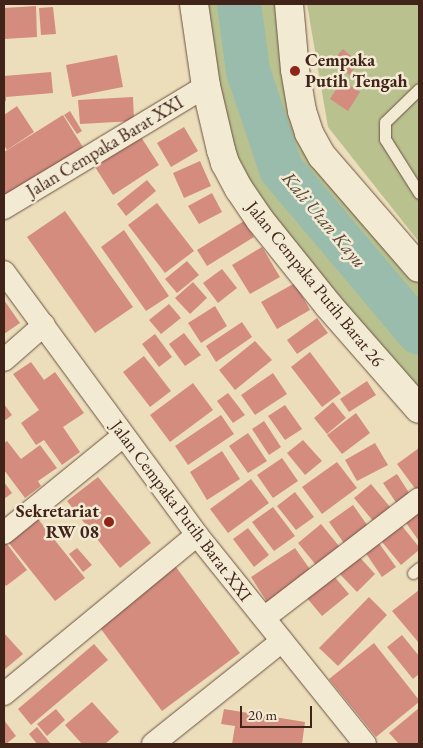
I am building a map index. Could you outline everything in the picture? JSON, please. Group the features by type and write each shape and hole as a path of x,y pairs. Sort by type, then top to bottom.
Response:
{"street":[{"name":"Jalan Cempaka Putih Barat 26","path":"194,4 206,86 225,163 260,220 328,305 419,409"},
{"path":"289,4 295,70 302,112 309,133 322,156 419,268"},
{"name":"Jalan Cempaka Barat XXI","path":"4,208 206,86"},
{"name":"Jalan Cempaka Putih Barat XXI","path":"4,272 197,535 365,744"},
{"path":"4,360 44,325"},
{"path":"4,533 123,436"},
{"path":"264,618 419,499"},
{"path":"4,694 197,535"},
{"path":"153,744 282,641"}],"lane":[{"path":"419,88 385,122 385,139 419,193"}],"green space":[{"path":"194,4 294,4 302,111 419,268 419,409 239,189"},
{"path":"307,4 419,4 419,242 328,127"}],"building":[{"path":"36,6 37,37 4,39 4,8"},
{"path":"53,7 56,34 41,35 39,8"},
{"path":"343,49 359,63 349,75 332,61"},
{"path":"117,55 123,87 72,97 66,65"},
{"path":"51,72 53,93 6,97 6,101 4,101 4,76"},
{"path":"342,80 360,92 348,111 330,99"},
{"path":"133,97 134,121 80,124 78,100"},
{"path":"17,106 34,132 7,150 4,145 4,115"},
{"path":"70,111 82,131 77,134 64,115"},
{"path":"63,115 86,152 4,204 4,152"},
{"path":"184,127 198,151 171,167 157,143"},
{"path":"141,137 159,165 113,195 95,167"},
{"path":"200,161 211,186 184,198 173,173"},
{"path":"147,180 156,191 126,216 117,204"},
{"path":"212,193 222,212 199,224 188,206"},
{"path":"157,203 194,251 165,273 128,225"},
{"path":"65,211 133,307 95,333 27,237"},
{"path":"244,221 254,237 207,266 197,250"},
{"path":"124,230 169,296 146,311 101,247"},
{"path":"262,247 280,277 250,294 232,265"},
{"path":"187,261 199,275 177,293 165,279"},
{"path":"222,269 237,288 218,303 203,283"},
{"path":"193,282 207,298 190,314 175,298"},
{"path":"295,283 310,310 277,329 261,302"},
{"path":"4,300 20,323 4,334"},
{"path":"169,304 181,318 161,334 149,320"},
{"path":"215,306 227,326 201,343 188,323"},
{"path":"317,318 328,333 297,354 287,340"},
{"path":"242,322 252,337 216,362 206,346"},
{"path":"184,333 201,355 185,366 169,344"},
{"path":"155,334 172,357 159,367 142,344"},
{"path":"255,341 272,360 235,390 219,370"},
{"path":"310,352 341,393 322,407 291,367"},
{"path":"144,356 171,391 150,407 123,372"},
{"path":"31,362 44,380 55,372 84,413 63,427 80,452 62,465 44,440 36,445 21,423 39,410 13,374"},
{"path":"273,373 287,394 255,415 241,395"},
{"path":"367,381 376,395 349,412 340,399"},
{"path":"193,383 213,410 170,442 150,415"},
{"path":"228,393 245,415 233,423 217,401"},
{"path":"333,402 346,418 327,434 314,418"},
{"path":"4,404 12,415 4,421"},
{"path":"285,405 302,429 285,440 268,416"},
{"path":"356,413 370,433 342,454 327,435"},
{"path":"221,415 234,434 188,465 175,446"},
{"path":"264,421 281,447 269,455 252,429"},
{"path":"248,433 267,461 248,473 229,446"},
{"path":"303,440 322,461 305,475 287,453"},
{"path":"7,441 21,459 40,445 57,468 38,481 41,486 25,498 4,470 4,443"},
{"path":"375,443 388,465 357,481 345,460"},
{"path":"419,448 419,494 397,464"},
{"path":"222,451 240,479 207,500 190,472"},
{"path":"282,458 298,481 273,498 257,475"},
{"path":"337,462 357,488 322,514 302,487"},
{"path":"397,474 413,499 399,507 383,483"},
{"name":"Sekretariat RW 08","path":"98,477 151,543 120,568 67,501"},
{"path":"251,479 269,503 228,533 210,509"},
{"path":"4,482 12,493 4,499"},
{"path":"371,484 395,513 378,527 354,498"},
{"path":"295,492 314,517 296,530 277,506"},
{"path":"353,505 370,529 346,546 329,522"},
{"path":"273,507 295,536 274,551 252,522"},
{"path":"419,512 419,541 404,520"},
{"path":"34,514 85,578 55,601 4,537"},
{"path":"398,521 419,547 419,550 401,565 378,537"},
{"path":"321,524 343,551 320,570 298,543"},
{"path":"248,528 269,555 254,567 233,539"},
{"path":"376,539 396,567 382,577 363,549"},
{"path":"4,540 27,570 6,586 4,583"},
{"path":"77,548 92,565 83,572 69,554"},
{"path":"295,548 314,575 269,605 251,577"},
{"path":"354,551 375,574 357,592 335,569"},
{"path":"173,563 240,653 162,711 95,621"},
{"path":"328,569 349,594 322,616 301,591"},
{"path":"419,590 419,643 392,611"},
{"path":"369,597 387,615 338,666 319,648"},
{"path":"4,633 23,654 4,670"},
{"path":"402,635 419,656 419,674 413,679 387,647"},
{"path":"374,643 419,700 419,702 376,737 329,679"},
{"path":"94,644 108,660 31,725 18,709"},
{"path":"92,702 119,732 105,744 82,744 65,725"},
{"path":"419,708 419,744 399,744 389,733"},
{"path":"56,709 65,720 47,736 37,724"},
{"path":"224,709 305,722 302,744 232,744 235,726 221,724"},
{"path":"4,720 16,736 6,744 4,744"},
{"path":"37,727 51,744 37,744 29,734"}],"waterway":[{"name":"Kali Utan Kayu","path":"239,4 248,71 281,169 419,333"}],"place":[{"name":"Cempaka Putih Tengah","path":"295,71"},
{"name":"Sekretariat RW 08","path":"109,522"}]}
